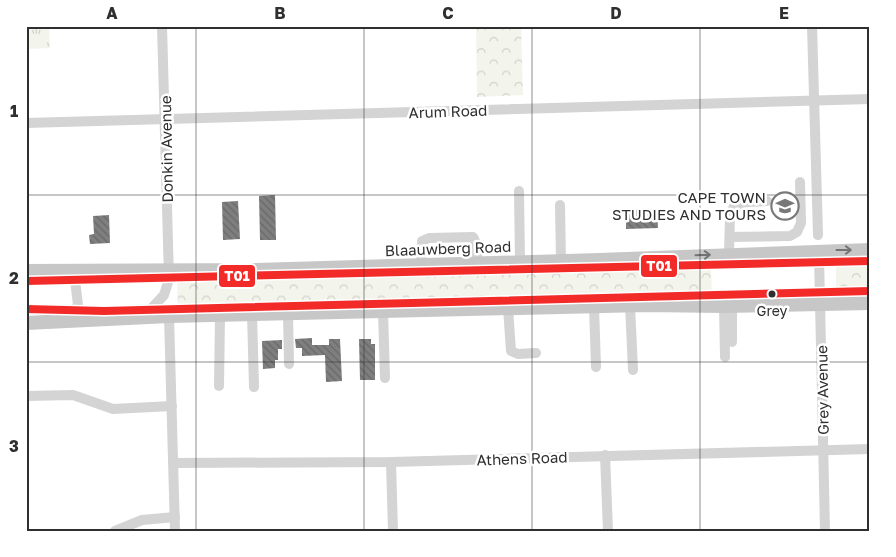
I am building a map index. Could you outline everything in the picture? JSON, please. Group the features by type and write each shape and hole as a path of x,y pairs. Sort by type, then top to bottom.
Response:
{"main road":[{"name":"Blaauwberg Road","path":"26,271 131,271 169,275 421,265 561,262 729,254 819,256 870,250"},
{"path":"26,322 169,316 630,305 728,306 820,299 870,302"}],"street":[{"name":"Donkin Avenue","path":"162,26 169,275"},
{"path":"812,26 816,100 818,235"},
{"name":"Arum Road","path":"26,123 870,99"},
{"path":"730,237 790,236 798,232 801,223 800,182"},
{"path":"519,191 520,262"},
{"path":"729,254 730,212 734,206 746,202 768,201"},
{"path":"560,206 561,262"},
{"path":"421,265 422,240 429,238 473,238 476,243 478,264"},
{"path":"26,281 819,256 870,261"},
{"name":"Grey Avenue","path":"819,256 826,531"},
{"path":"75,280 131,271"},
{"path":"151,309 164,294 169,275"},
{"path":"72,313 78,305 75,280"},
{"path":"72,313 151,309 820,299 870,291"},
{"path":"630,305 633,370"},
{"path":"594,306 596,367"},
{"path":"728,306 732,342"},
{"path":"725,357 728,306"},
{"path":"26,308 137,318"},
{"path":"508,308 511,351 518,354 536,353"},
{"path":"383,311 385,378"},
{"path":"288,313 289,364"},
{"path":"252,314 254,386"},
{"path":"219,386 220,315"},
{"path":"169,316 175,531"},
{"path":"26,396 73,395 113,409 172,406"},
{"name":"Athens Road","path":"174,463 391,462 870,449"},
{"path":"605,455 608,531"},
{"path":"391,462 393,531"},
{"path":"115,531 142,520 175,517"}],"green space":[{"path":"26,26 49,26 50,48 26,49"},
{"path":"476,26 521,26 523,95 477,97"},
{"path":"844,264 870,264 870,289 836,288 836,267"},
{"path":"711,269 712,293 178,309 177,279"}],"building":[{"path":"275,195 276,240 260,240 259,196"},
{"path":"238,201 240,239 223,240 222,202"},
{"path":"657,209 658,228 626,229 626,210"},
{"path":"109,215 110,243 90,244 89,235 94,234 93,216"},
{"path":"312,338 312,345 329,345 329,339 340,339 342,381 326,382 325,355 302,356 302,348 296,348 295,339"},
{"path":"359,339 371,339 371,344 375,344 375,380 360,380"},
{"path":"282,340 282,349 278,349 278,360 275,360 275,368 263,369 262,341"}],"transit line":[{"name":"T01","path":"26,281 870,261"},
{"name":"T01","path":"26,309 104,311 870,291"}],"place":[{"name":"CAPE TOWN STUDIES AND TOURS","path":"785,206"},
{"name":"Grey","path":"772,294"}]}
